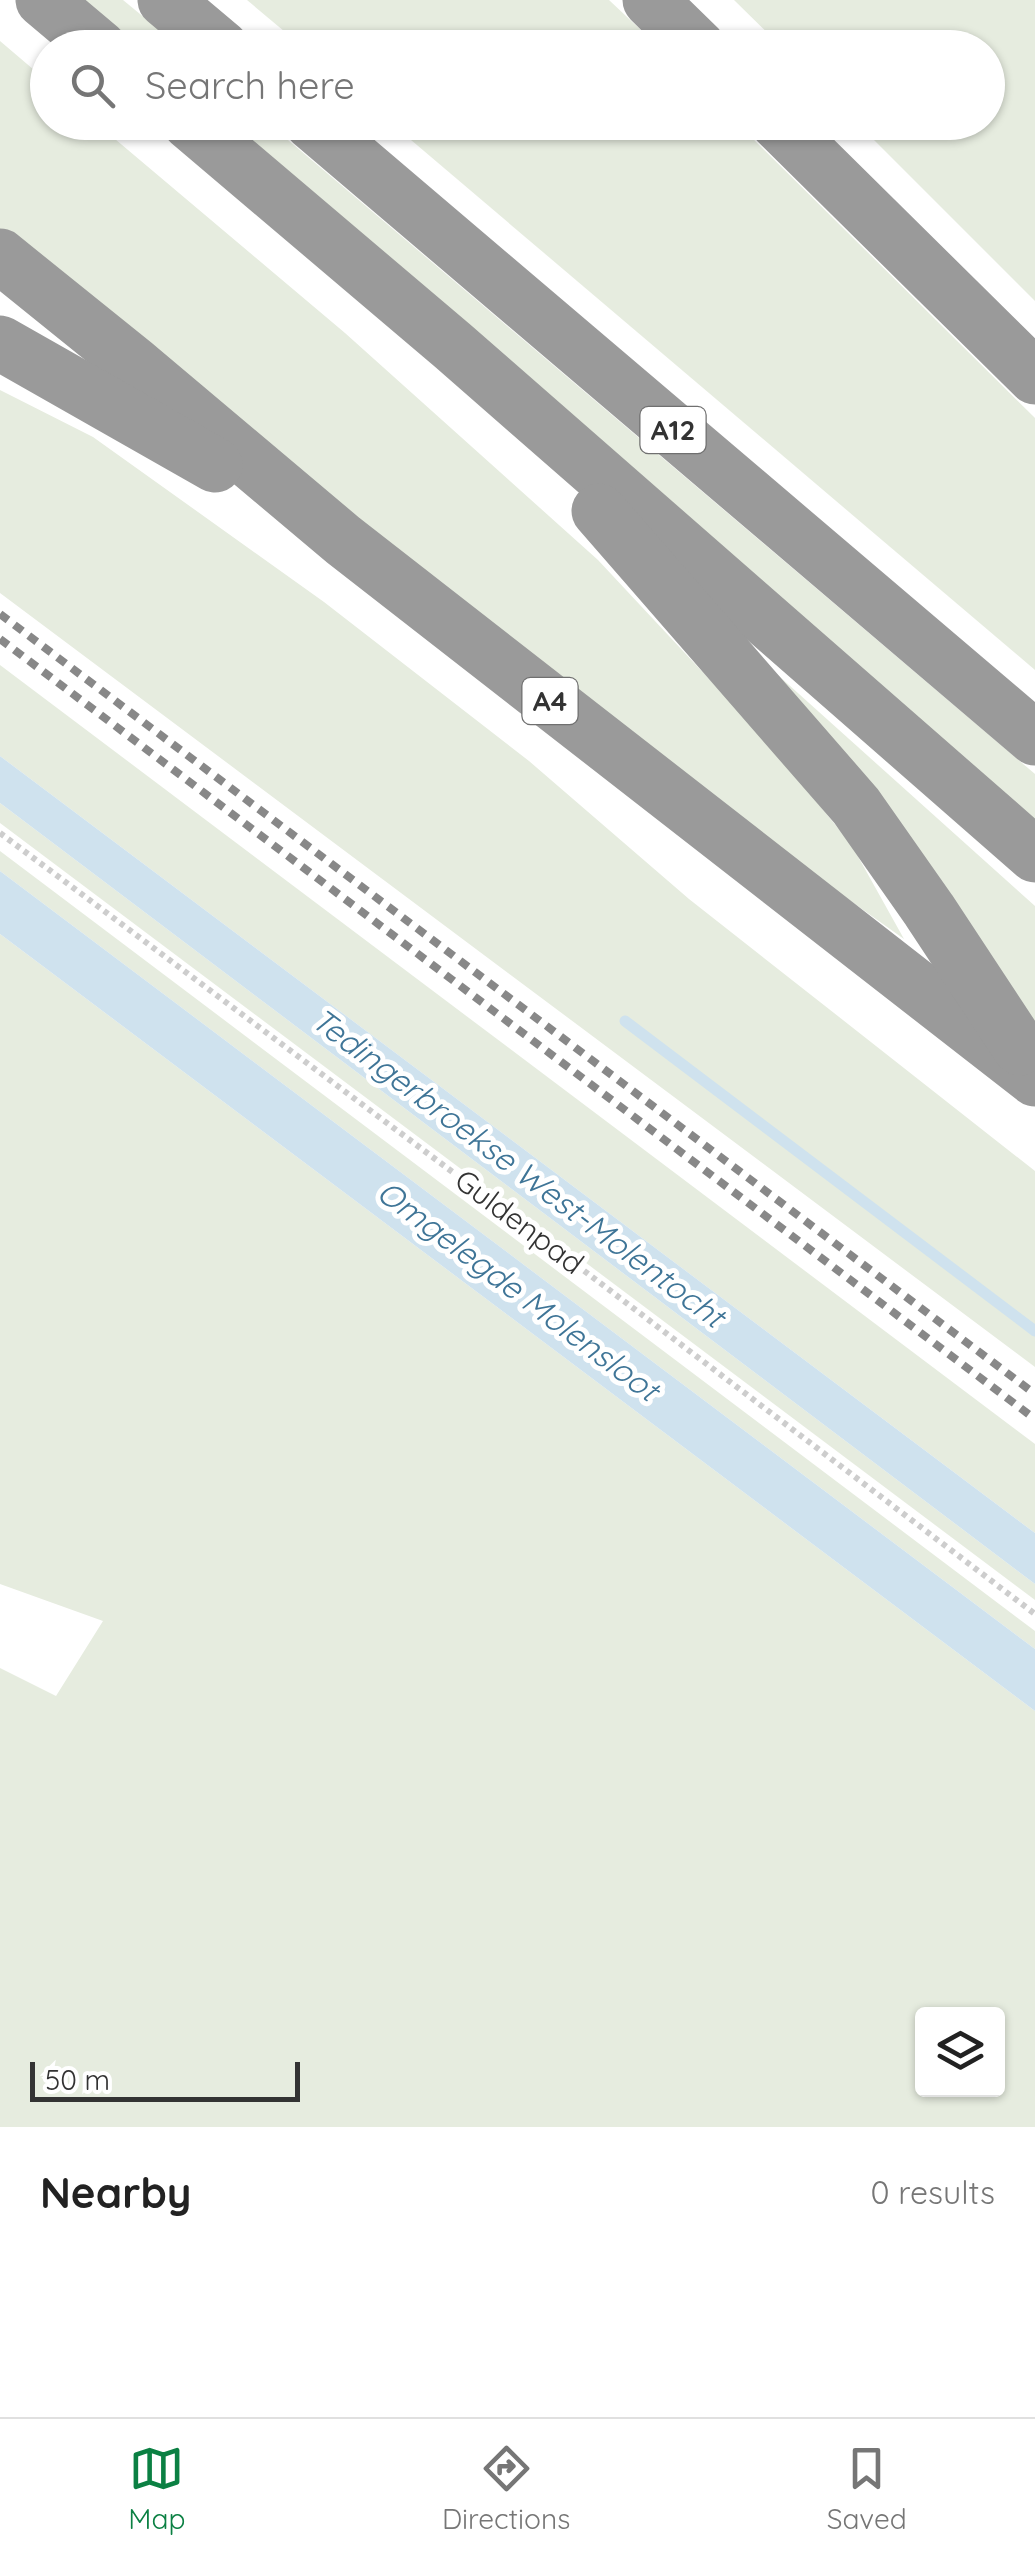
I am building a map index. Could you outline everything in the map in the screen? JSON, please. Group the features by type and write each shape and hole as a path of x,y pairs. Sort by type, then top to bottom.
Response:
{"highway":[{"path":"44,0 79,30"},
{"path":"165,0 201,30"},
{"path":"650,0 681,30"},
{"path":"687,0 713,30"},
{"name":"A12","path":"209,140 454,346 1035,856"},
{"name":"A12","path":"332,140 1035,738"},
{"path":"795,140 1035,377"},
{"path":"807,140 866,209"},
{"name":"A4","path":"0,256 343,540 1035,1076"},
{"name":"A4","path":"0,344 343,540"},
{"name":"A12","path":"454,346 856,806 920,896 1035,1076"}],"path":[{"name":"Guldenpad","path":"0,834 1035,1614"}],"shaded area":[{"path":"70,0 123,0 159,30 107,30"},
{"path":"247,0 609,0 641,30 283,30"},
{"path":"734,0 1035,0 1035,301 874,140 1005,140 1005,30 765,30"},
{"path":"0,41 30,67 30,140 116,140 345,333 598,560 766,740 851,844 904,939 751,830 0,233"},
{"path":"237,140 288,140 1035,774 1035,831"},
{"path":"411,140 754,140 1035,418 1035,670"},
{"path":"0,390 93,437 324,602 529,761 689,899 1035,1171 1035,1367 0,593"},
{"path":"760,659 1035,906 1035,1026"},
{"path":"0,665 1035,1444 1035,1533 0,756"},
{"path":"0,803 1035,1584 1035,1600 0,823"},
{"path":"0,851 1035,1631 1035,1649 0,871"},
{"path":"0,934 1035,1711 1035,2127 0,2127 0,1668 56,1696 103,1621 0,1584"}],"water":[{"name":"Tedingerbroekse West-Molentocht","path":"0,756 1035,1533 1035,1584 0,803"},
{"name":"Omgelegde Molensloot","path":"0,871 1035,1649 1035,1711 0,934"}],"waterway":[{"path":"625,1021 1035,1331"}],"railway":[{"path":"0,614 1035,1394"},
{"path":"0,639 1035,1419"}]}
